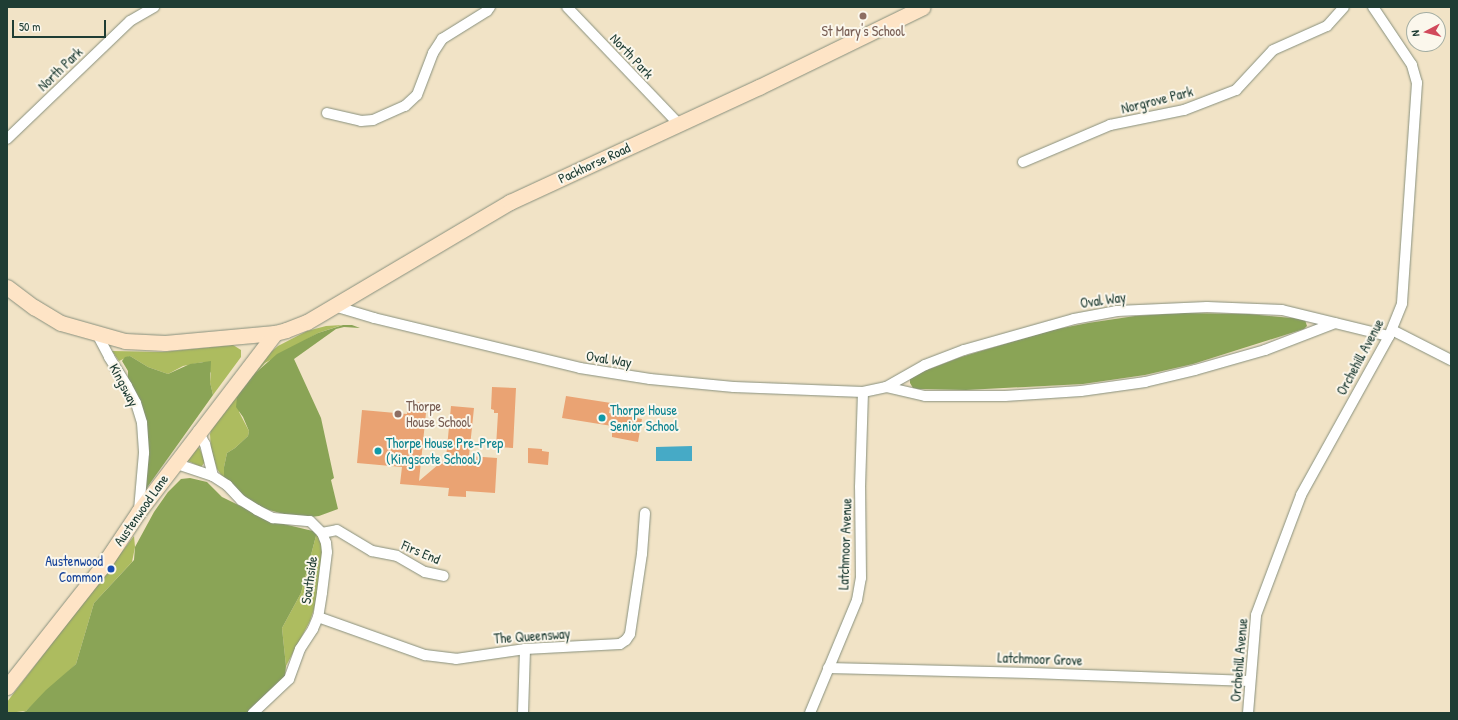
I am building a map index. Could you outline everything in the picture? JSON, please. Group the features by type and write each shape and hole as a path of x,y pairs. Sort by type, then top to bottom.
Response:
{"main road":[{"name":"Packhorse Road","path":"274,333 307,322 510,202 678,123 759,87 923,7"},
{"name":"Kingsway","path":"7,287 34,308 61,323 125,341 165,343 274,333"},
{"name":"Austenwood Lane","path":"7,687 101,568 139,511 174,463 274,333"}],"street":[{"name":"North Park","path":"7,139 130,20 154,7"},
{"path":"327,113 361,121 373,120 405,106 417,95 433,53 442,39 487,11 490,7"},
{"name":"North Park","path":"567,7 678,123"},
{"name":"Norgrove Park","path":"1023,162 1110,125 1184,110 1236,90 1273,50 1327,26 1344,7"},
{"name":"Orchehill Avenue","path":"1248,713 1256,615 1301,495 1391,333 1402,303 1417,83 1412,65 1373,7"},
{"name":"Oval Way","path":"334,306 374,318 580,368 650,379 734,387 864,392 886,387 925,364 964,350 1074,319 1117,311 1208,307 1282,310 1335,324 1391,333 1451,360"},
{"name":"Oval Way","path":"886,387 925,396 1005,396 1081,391 1145,382 1265,350 1335,324"},
{"name":"Kingsway","path":"97,334 109,357 128,386 136,403 142,423 144,454 139,511"},
{"name":"Latchmoor Avenue","path":"810,713 857,600 861,578 860,487 864,392"},
{"path":"198,431 205,444 213,476"},
{"path":"174,463 213,476 227,485 241,500 273,518 310,521 322,533"},
{"name":"The Queensway","path":"318,617 424,655 456,659 526,648 620,644 626,640 630,634 642,554 645,513"},
{"name":"Firs End","path":"322,533 337,530 372,551 397,556 425,572 444,576"},
{"name":"Southside","path":"253,713 289,679 300,650 318,617 327,552 322,533"},
{"path":"523,713 526,648"},
{"name":"Latchmoor Grove","path":"828,668 1250,680"}],"green space":[{"path":"1181,313 1249,314 1303,319 1305,320 1307,326 1304,329 1193,364 1145,375 1083,384 966,390 918,389 913,388 910,383 910,379 914,375 961,357 1052,330 1135,316"},
{"path":"342,325 318,333 265,363 245,385 239,412 249,431 248,436 227,453 224,467 224,479 217,469 211,450 210,434 212,426 264,358 278,346 307,331 326,326"},
{"path":"343,325 352,325 360,328 344,327 336,329 294,359 321,418 334,478 331,480 338,509 319,516 311,517 291,516 258,507 224,479 224,467 227,453 248,436 249,431 243,417 236,407 237,397 253,375 277,354 318,333"},
{"path":"233,345 241,350 241,357 213,395 210,382 211,373 203,362 183,366 168,374 148,367 130,356 119,361 112,351 162,352"},
{"path":"130,356 148,367 168,374 190,364 211,361 210,382 213,395 146,489 147,463 128,378 128,371 122,361 125,357"},
{"path":"197,446 200,449 205,462 201,467 186,460"},
{"path":"190,478 207,482 222,497 271,521 317,532 301,593 282,628 286,666 284,685 251,713 20,713 26,711 46,690 76,664 94,603 134,560 135,547 154,512 168,492 181,479"},
{"path":"317,532 323,550 323,569 314,609 310,621 286,666 282,628 301,593"},
{"path":"134,536 135,547 132,562 94,603 76,664 26,711 7,713 7,702"}],"water":[{"path":"692,446 692,461 656,461 656,447"}],"building":[{"path":"492,387 516,388 513,448 496,447 498,413 494,413 494,410 491,409"},
{"name":"Thorpe House Senior School","path":"566,396 611,403 609,413 642,419 638,442 612,437 612,426 562,418"},
{"name":"Thorpe House Pre-Prep (Kingscote School)","path":"407,401 427,403 419,481 446,458 451,406 474,408 469,456 497,458 495,493 466,491 466,497 448,496 449,488 400,484 402,467 357,463 362,410 407,414"},
{"path":"528,448 542,449 542,451 549,452 548,465 528,463"}],"place":[{"name":"St Mary's School","path":"863,16"},
{"name":"Thorpe House School","path":"398,414"},
{"name":"Thorpe House Senior School","path":"602,418"},
{"name":"Thorpe House Pre-Prep (Kingscote School)","path":"378,451"},
{"name":"Austenwood Common","path":"111,569"}]}
